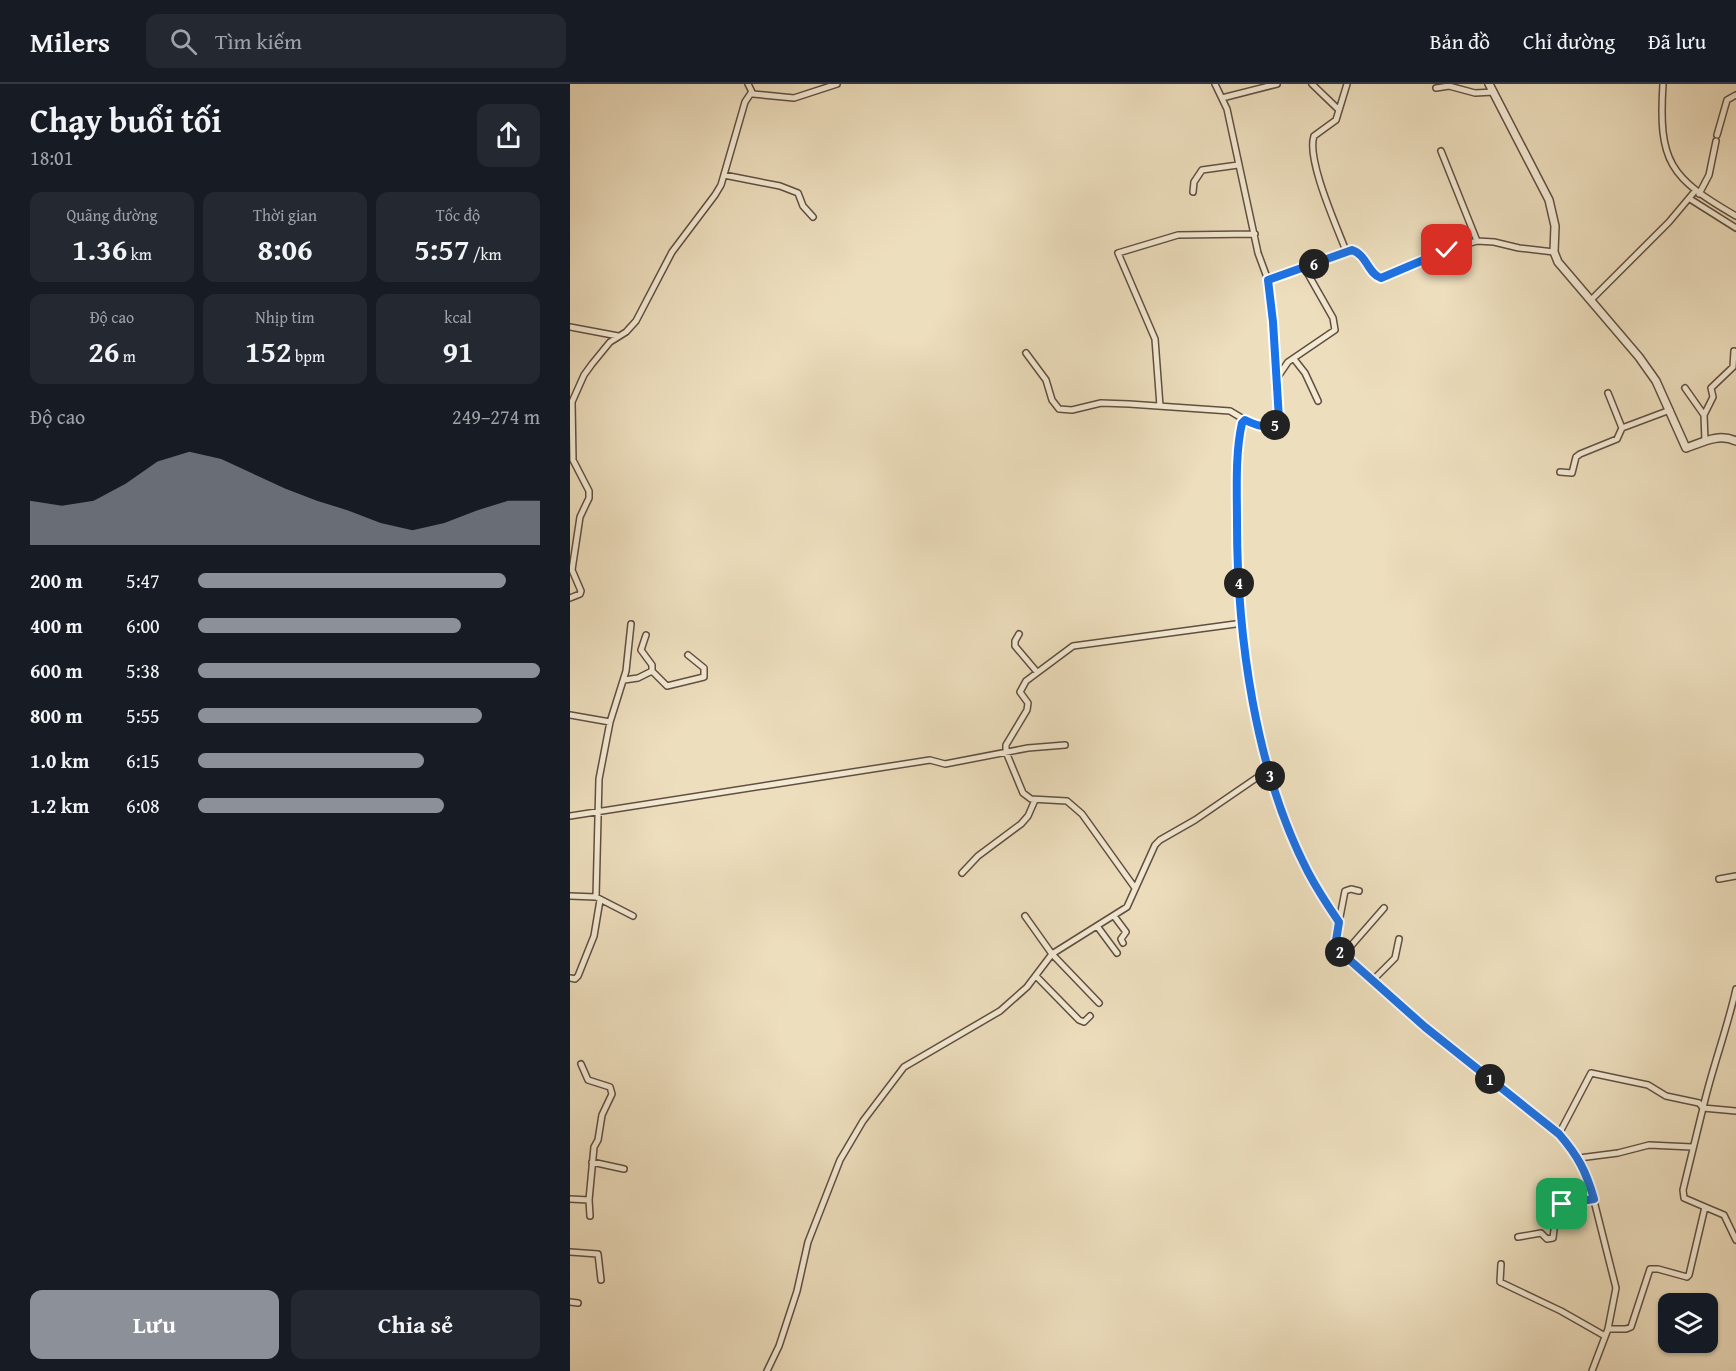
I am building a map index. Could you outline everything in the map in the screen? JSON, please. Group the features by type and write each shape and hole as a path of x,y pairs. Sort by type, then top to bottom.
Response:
{"street":[{"path":"748,84 751,93"},
{"path":"751,93 794,98 837,84"},
{"path":"1026,353 1046,380 1052,400 1059,409 1072,410 1101,403 1160,406 1230,411 1245,420 1265,427 1276,424 1279,419 1268,280 1222,98 1215,84"},
{"path":"1222,98 1277,84"},
{"path":"1312,84 1340,110"},
{"path":"1346,251 1322,185 1312,147 1314,136 1336,120 1347,84"},
{"path":"1489,84 1549,200 1555,226 1554,252 1558,262 1592,299 1656,381 1686,448 1724,437 1736,441"},
{"path":"1663,84 1662,124 1665,146 1674,167 1694,195 1736,228"},
{"path":"1436,88 1449,86 1475,93 1494,92"},
{"path":"570,598 580,594 581,591 572,570 580,517 589,498 589,491 572,466 572,402 584,375 610,342 626,332 636,321 672,252 716,195 745,102 751,93"},
{"path":"1592,299 1694,195 1708,175 1727,99 1736,94"},
{"path":"1441,151 1477,241"},
{"path":"1193,192 1194,182 1202,170 1238,165"},
{"path":"724,175 780,186 798,193 803,206 813,217"},
{"path":"1694,195 1736,216"},
{"path":"1160,406 1155,339 1118,253 1178,235 1255,234"},
{"path":"1268,280 1346,251 1356,251 1376,277 1381,278 1447,250 1477,241 1554,252"},
{"path":"1276,380 1284,366 1335,330 1333,318 1304,267"},
{"path":"570,327 618,336"},
{"path":"1705,441 1704,415 1713,397 1712,386 1733,367 1734,351"},
{"path":"1294,359 1305,373 1318,401"},
{"path":"1685,388 1704,415"},
{"path":"1608,393 1622,428"},
{"path":"1560,472 1572,473 1576,457 1617,439 1622,428 1670,410"},
{"path":"1245,420 1240,431 1237,556 1254,717 1268,770 1288,826 1308,872 1339,922"},
{"path":"1135,888 1082,814 1072,804 1060,800 1035,800 1027,798 1023,793 1006,752 1009,737 1027,710 1029,703 1020,692 1020,688 1037,672 1073,646 1243,623"},
{"path":"570,978 575,979 578,976 594,936 598,898 600,771 610,723 624,680 631,624"},
{"path":"1019,634 1015,646 1037,672"},
{"path":"646,635 641,650 652,665 652,670 667,686 704,677 704,668 688,656"},
{"path":"624,680 638,678 652,670"},
{"path":"570,716 610,723"},
{"path":"570,816 829,774 930,760 945,764 1006,752 1065,745"},
{"path":"767,1371 779,1346 808,1242 840,1160 863,1121 904,1067 1000,1011 1036,976 1052,954 1114,916 1130,902 1155,845 1160,840 1195,820 1268,770"},
{"path":"962,873 978,856 1021,824 1028,816 1035,800"},
{"path":"1719,879 1736,876"},
{"path":"1359,891 1351,889 1346,891 1334,946 1425,1027 1559,1134 1579,1158 1594,1199 1616,1288 1608,1329 1592,1371"},
{"path":"570,896 598,898 633,916"},
{"path":"1343,955 1384,908"},
{"path":"1025,916 1052,954 1099,1003"},
{"path":"1114,916 1125,931 1121,941 1123,943"},
{"path":"1097,926 1117,954"},
{"path":"1372,980 1395,958 1399,939"},
{"path":"1036,976 1079,1020 1084,1022 1090,1016"},
{"path":"1736,989 1721,1047 1713,1063 1682,1195 1689,1201 1724,1215 1736,1240"},
{"path":"581,1064 584,1076 588,1080 610,1086 612,1090 602,1115 592,1162 590,1216"},
{"path":"1559,1134 1591,1073 1648,1085 1666,1096 1699,1102 1703,1108"},
{"path":"1703,1108 1736,1111"},
{"path":"1579,1158 1617,1153 1649,1145 1692,1147"},
{"path":"592,1162 624,1169"},
{"path":"570,1199 589,1200"},
{"path":"1518,1237 1541,1233 1547,1239 1553,1238 1557,1205 1594,1199"},
{"path":"1608,1329 1631,1327 1650,1269 1687,1277 1689,1275 1705,1207"},
{"path":"570,1252 598,1254 601,1280"},
{"path":"1502,1264 1500,1282 1605,1335"},
{"path":"570,1302 578,1303"}],"route":[{"path":"1447,250 1381,278 1376,277 1362,256 1352,250 1268,280 1279,419 1276,424 1265,427 1245,420 1242,423 1237,479 1239,592 1254,717 1268,770 1288,826 1308,872 1339,922 1334,946 1425,1027 1559,1134 1579,1158 1594,1199 1562,1204"}]}
